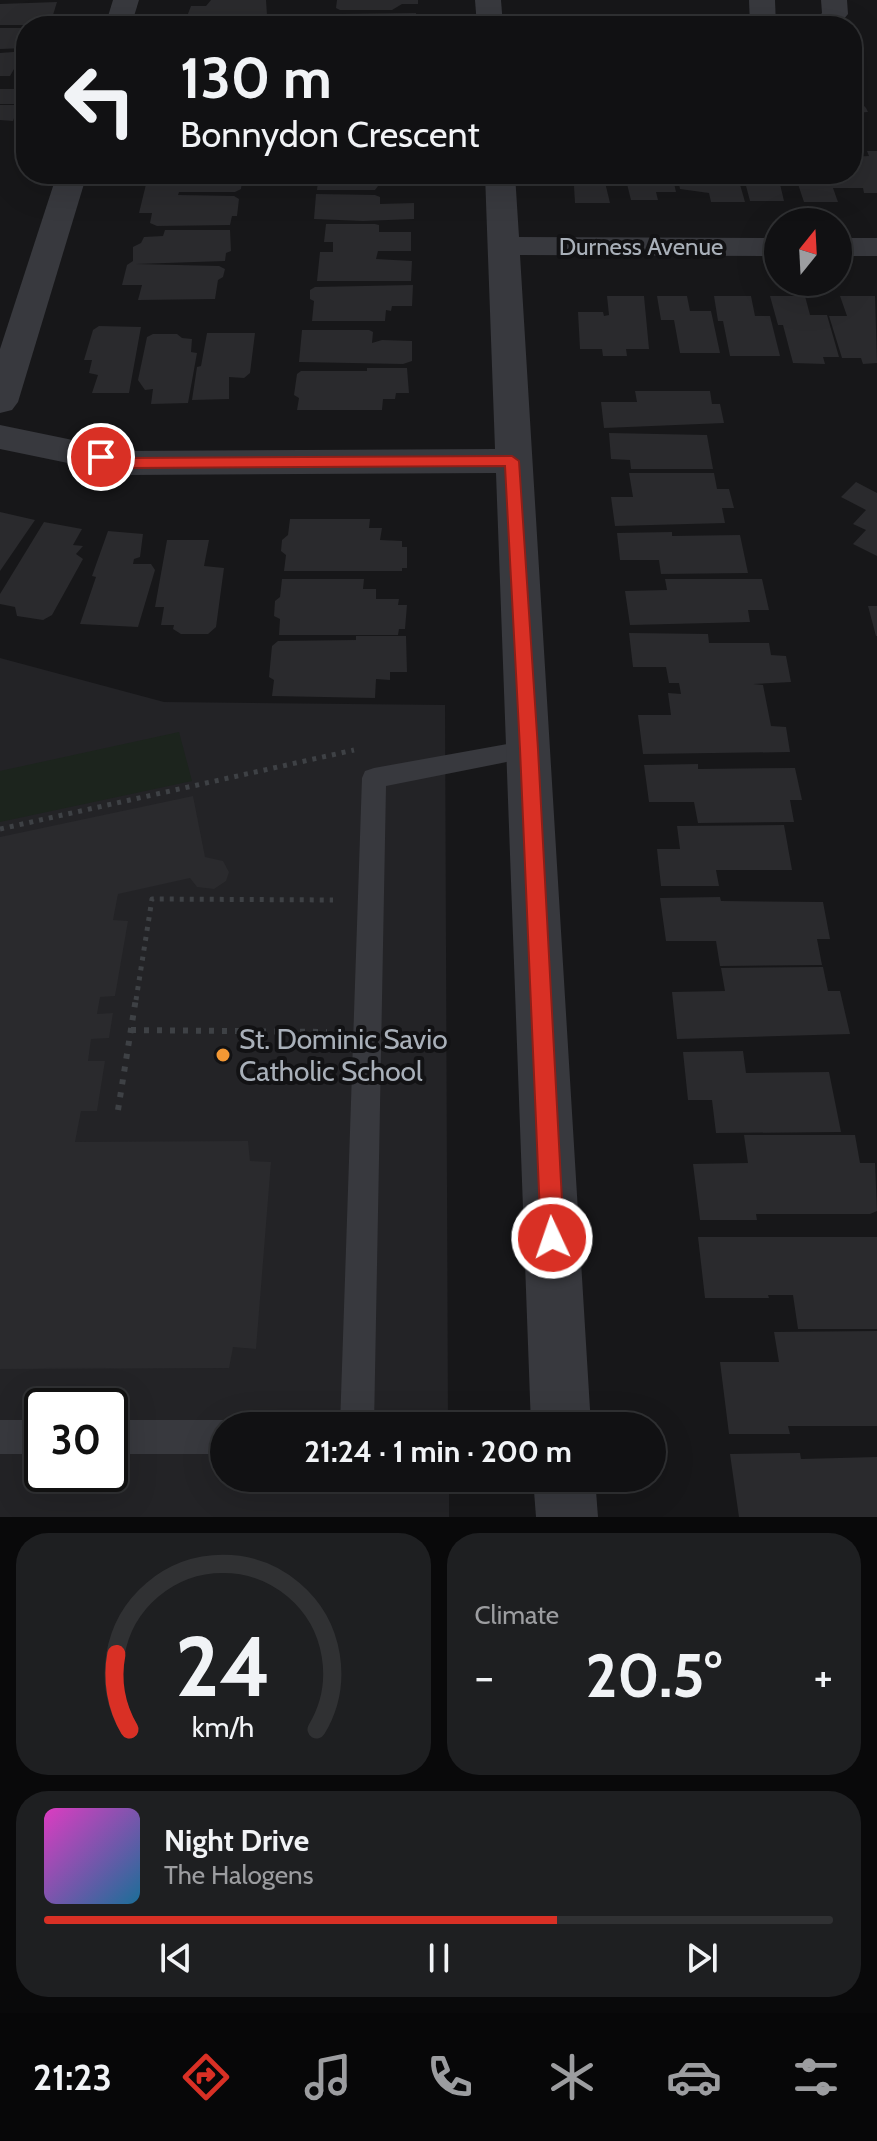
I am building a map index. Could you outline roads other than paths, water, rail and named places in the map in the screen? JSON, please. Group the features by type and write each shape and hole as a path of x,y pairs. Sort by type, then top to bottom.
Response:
{"street":[{"path":"0,402 69,184"},
{"path":"501,184 560,1412"},
{"name":"Durness Avenue","path":"504,246 764,247"},
{"path":"852,247 877,247"},
{"path":"0,437 126,463 512,461"},
{"path":"565,1492 567,1517"}],"lane":[{"path":"357,1412 374,778 529,749"},
{"path":"0,1437 24,1437"},
{"path":"128,1437 210,1437"}],"place":[{"name":"St. Dominic Savio Catholic School","path":"223,1055"}]}
